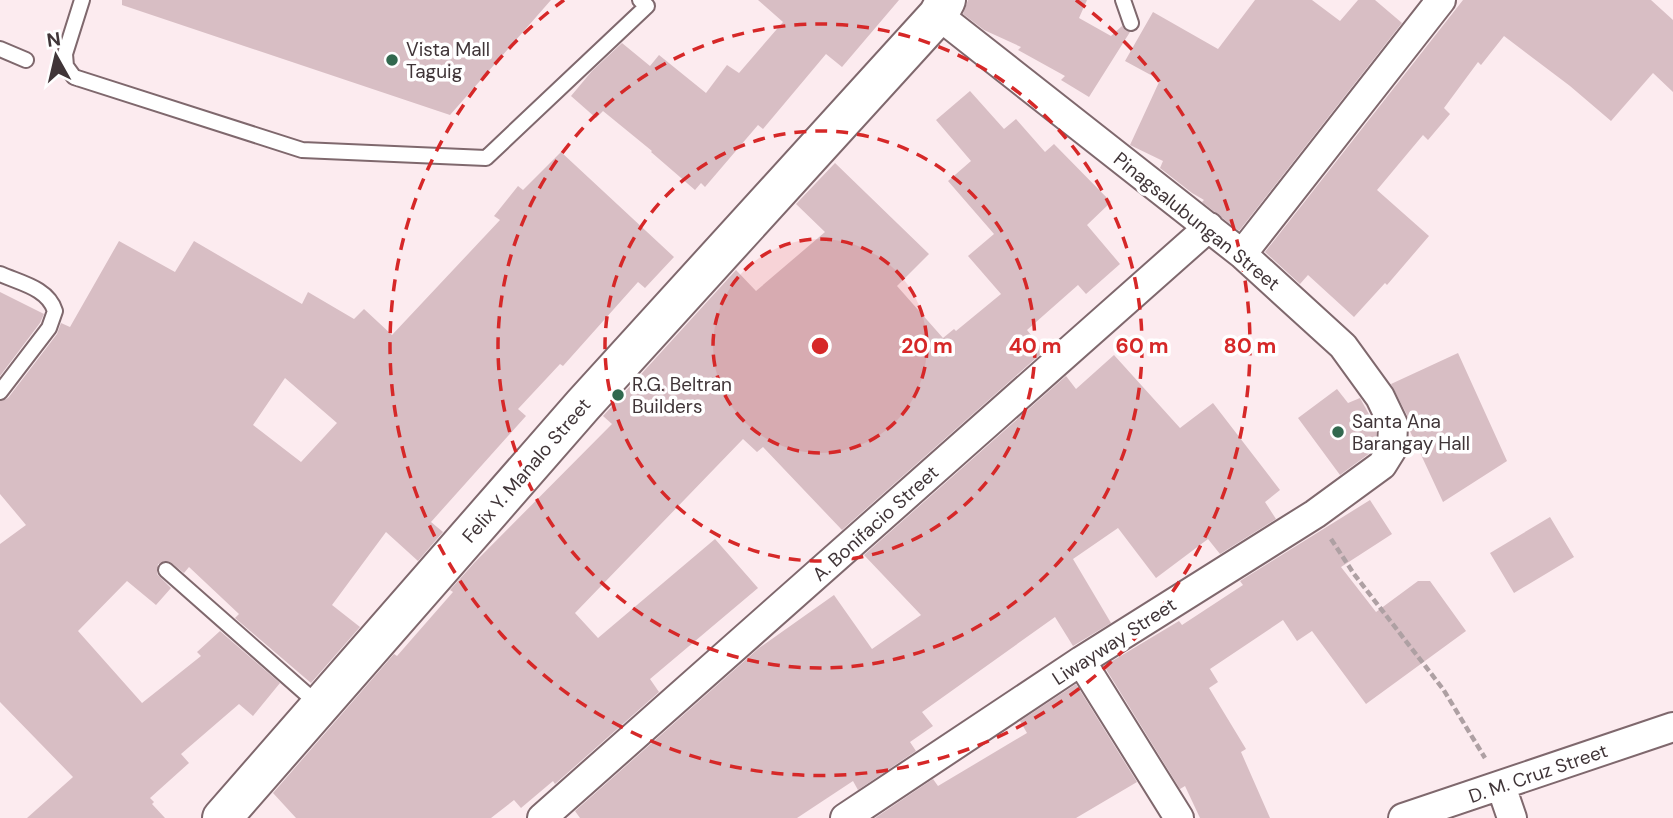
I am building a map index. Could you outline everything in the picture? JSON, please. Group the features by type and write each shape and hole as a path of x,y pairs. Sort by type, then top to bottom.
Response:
{"main road":[{"name":"Felix Y. Manalo Street","path":"222,818 583,405 942,7"}],"street":[{"path":"1242,254 1431,3"},
{"name":"Pinagsalubungan Street","path":"942,7 1242,254 1343,346 1380,397 1393,424 1392,449 1382,465"},
{"name":"A. Bonifacio Street","path":"542,818 1209,227"},
{"name":"Liwayway Street","path":"845,818 1081,661 1315,514 1382,465"},
{"path":"1081,661 1180,818"},
{"name":"D. M. Cruz Street","path":"1403,818 1673,727"},
{"path":"1502,786 1511,818"}],"lane":[{"path":"82,0 65,54 66,66 74,77 302,150 486,158 647,6 640,0"},
{"path":"1123,0 1131,23"},
{"path":"0,49 26,60"},
{"path":"0,274 40,291 55,311 49,328 0,392"},
{"path":"166,570 320,706"}],"path":[{"path":"1315,514 1353,574 1443,689 1502,786"}],"building":[{"name":"Vista Mall Taguig","path":"122,0 551,0 450,115 122,5"},
{"path":"758,0 899,0 842,67 826,54 763,129 758,125 705,187 701,183 695,190 603,111 596,118 571,96 592,71 622,43 650,66 659,55 706,93 727,65 739,73 783,22"},
{"path":"968,0 1087,0 1079,18 1111,36 1122,26 1130,32 1089,97 1061,80 1065,76 1018,50 1021,47 984,30 963,14"},
{"path":"1255,0 1312,0 1340,21 1358,0 1375,0 1402,23 1239,231 1202,202 1204,200 1160,168 1163,161 1130,145 1160,80 1125,61 1153,12 1218,49"},
{"path":"1463,0 1651,0 1673,20 1673,92 1653,73 1611,121 1504,36 1481,65 1478,62 1444,108 1450,114 1428,140 1423,135 1377,190 1429,236 1387,285 1385,283 1354,317 1308,275 1300,284 1265,252"},
{"path":"970,91 1004,129 1016,119 1045,152 1054,144 1111,202 1087,225 1120,264 1086,294 1078,285 1027,330 1044,351 842,530 763,447 757,452 743,439 575,613 598,638 715,539 758,588 650,679 659,692 555,784 553,781 521,808 514,800 491,818 296,818 273,793 394,654 397,656 453,592 450,590 475,562 612,424 603,416 736,270 756,291 825,232 796,204 835,163 929,254 897,286 943,338 954,329 956,331 1001,294 968,256 994,234 948,181 971,161 936,120"},
{"path":"561,152 674,257 645,288 638,282 563,366 560,364 518,409 526,416 431,522 443,532 418,561 386,532 332,605 360,627 311,683 235,618 239,614 189,567 184,573 169,561 158,564 157,574 171,588 156,605 127,581 78,631 142,703 201,656 197,652 220,631 280,683 253,716 239,704 181,754 189,763 150,798 165,818 27,818 73,777 0,702 0,544 26,525 0,494 0,401 8,398 57,334 61,323 70,327 119,241 175,272 194,241 302,304 308,292 354,319 364,309 392,335 500,220 494,216 518,186 523,190","holes":["285,378 337,423 301,462 253,425"]},
{"path":"0,292 44,314 0,376"},
{"path":"1458,353 1507,461 1443,502 1409,429 1408,417 1391,384"},
{"path":"1114,355 1180,428 1213,403 1280,490 1265,502 1276,519 1220,554 1208,539 1156,578 1118,528 1073,559 1111,623 1073,646 1055,617 922,712 933,726 910,742 916,751 858,790 853,781 797,818 580,818 575,811 759,648 834,595 872,649 921,615 864,555 1066,376 1076,389"},
{"name":"Santa Ana Barangay Hall","path":"1337,389 1348,403 1360,398 1376,427 1376,444 1370,453 1340,475 1298,418"},
{"path":"1370,500 1392,534 1341,567 1376,612 1418,581 1430,581 1466,631 1366,704 1312,631 1297,641 1283,620 1210,669 1218,682 1209,688 1246,749 1241,752 1270,818 1200,818 1185,786 1180,789 1104,666 1179,621 1182,625 1243,585 1240,581"},
{"path":"1550,517 1574,557 1514,593 1490,553"},
{"path":"1076,684 1137,782 1076,818 875,818 933,779 938,786 1027,733 1020,721"}],"place":[{"name":"Vista Mall Taguig","path":"392,60"},
{"name":"R.G. Beltran Builders","path":"618,395"},
{"name":"Santa Ana Barangay Hall","path":"1338,432"}]}
